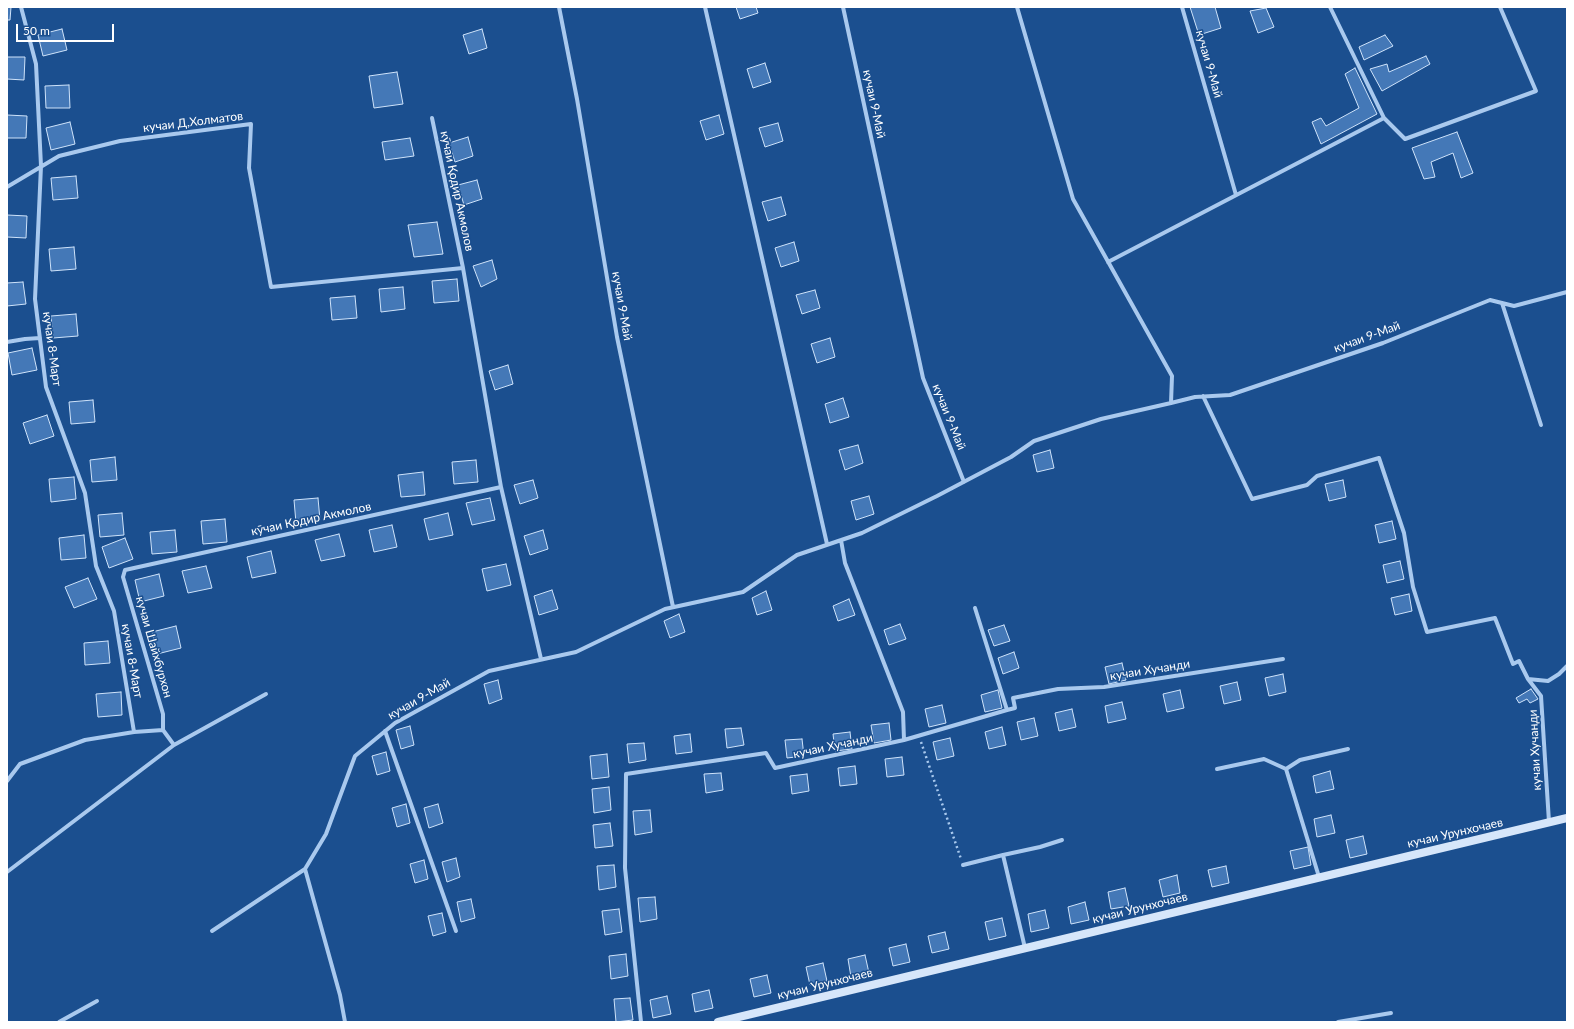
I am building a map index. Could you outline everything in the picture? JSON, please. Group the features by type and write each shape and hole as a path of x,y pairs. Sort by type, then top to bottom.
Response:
{"street":[{"name":"кучаи 8-Март","path":"21,7 36,64 41,166 35,299 46,387 85,493 96,566 114,611 134,732"},
{"name":"кучаи 9-Май","path":"559,7 577,99 617,337 673,607"},
{"path":"705,7 827,544"},
{"name":"кучаи 9-Май","path":"843,7 922,378 964,482"},
{"path":"1017,7 1073,199 1172,376 1171,403"},
{"name":"кучаи 9-Май","path":"1182,7 1236,195"},
{"path":"1330,7 1384,118 1405,139 1536,90 1500,7"},
{"name":"кӯчаи Қодир Акмолов","path":"432,118 463,268 501,487 541,659"},
{"path":"1108,262 1384,118"},
{"name":"кучаи Д,Холматов","path":"7,187 59,156 120,141 251,124 249,168 271,287"},
{"name":"кӯчаи Қодир Акмолов","path":"271,287 463,268"},
{"name":"кучаи 9-Май","path":"305,870 326,834 355,756 395,723 489,671 576,652 665,609 743,592 797,555 862,533 1011,457 1034,441 1101,419 1203,396 1230,395 1361,351 1490,300 1514,306 1567,292"},
{"path":"1502,303 1541,425"},
{"path":"7,342 40,338"},
{"name":"кучаи Хучанди","path":"1203,396 1252,499 1307,485 1317,476 1379,458 1404,533 1413,587 1427,632 1495,618 1513,664 1519,661 1528,679 1541,696 1549,822"},
{"name":"кӯчаи Қодир Акмолов","path":"125,570 501,487"},
{"path":"841,540 845,563 903,712 904,740"},
{"name":"кучаи Шайхбурхон","path":"125,570 123,577 163,714 162,730"},
{"path":"975,608 1007,710"},
{"name":"кучаи Хучанди","path":"641,1022 625,868 626,774 766,753 775,768 904,740 1015,708 1013,698 1058,689 1104,687 1284,659"},
{"path":"1528,679 1548,681 1560,674 1567,666"},
{"path":"7,872 174,745 266,694"},
{"path":"7,781 20,764 85,740 134,732 162,730 174,745"},
{"path":"385,731 456,931"},
{"path":"1286,769 1300,760 1348,750"},
{"path":"1217,769 1264,759 1286,769 1319,878"},
{"name":"кучаи Урунхочаев","path":"718,1022 1567,818"},
{"path":"963,865 1040,847 1062,840"},
{"path":"1003,856 1025,948"},
{"path":"212,931 305,870 340,995 345,1022"},
{"path":"60,1022 97,1001"},
{"path":"1338,1022 1391,1013"}],"path":[{"path":"918,735 963,865"}],"building":[{"path":"7,7 11,7 10,20 7,20"},
{"path":"736,7 756,7 758,13 740,19"},
{"path":"1190,7 1215,7 1221,28 1199,35"},
{"path":"1266,8 1274,27 1258,33 1250,11"},
{"path":"62,29 67,50 43,56 38,35"},
{"path":"482,29 487,48 469,54 463,35"},
{"path":"1385,35 1393,46 1364,60 1359,47"},
{"path":"1426,56 1430,64 1382,91 1370,69 1387,64 1389,72"},
{"path":"7,57 25,57 24,80 7,79"},
{"path":"765,63 771,82 753,88 747,69"},
{"path":"1355,68 1377,114 1321,144 1312,122 1321,118 1326,126 1359,108 1345,74"},
{"path":"397,72 403,104 374,108 369,76"},
{"path":"69,85 70,108 46,108 45,86"},
{"path":"7,115 27,116 26,138 7,138"},
{"path":"719,115 724,134 706,140 700,121"},
{"path":"70,122 75,144 51,150 46,128"},
{"path":"778,123 783,141 765,147 759,128"},
{"path":"1457,132 1473,173 1461,178 1453,153 1431,162 1435,177 1424,179 1412,148"},
{"path":"468,137 473,156 455,162 449,143"},
{"path":"410,138 414,156 385,160 382,142"},
{"path":"76,176 78,198 53,200 51,178"},
{"path":"477,180 482,199 464,205 458,185"},
{"path":"781,197 786,215 768,221 762,202"},
{"path":"7,215 27,216 26,238 7,237"},
{"path":"437,222 443,254 414,257 408,225"},
{"path":"794,242 799,261 781,267 775,248"},
{"path":"74,247 76,269 51,271 49,249"},
{"path":"492,260 497,279 481,287 473,266"},
{"path":"457,279 459,301 434,303 432,281"},
{"path":"23,282 26,304 7,306 7,283"},
{"path":"403,287 405,309 381,312 379,289"},
{"path":"815,290 820,308 802,314 796,295"},
{"path":"355,296 357,318 332,320 330,298"},
{"path":"76,314 78,336 53,338 51,316"},
{"path":"830,338 835,357 817,363 811,344"},
{"path":"32,348 37,370 12,375 8,353"},
{"path":"508,365 513,384 495,390 489,371"},
{"path":"843,398 849,417 830,423 825,404"},
{"path":"93,400 95,422 71,424 69,402"},
{"path":"47,415 54,436 30,444 23,423"},
{"path":"858,445 863,463 845,470 839,450"},
{"path":"1050,450 1054,468 1037,472 1033,455"},
{"path":"115,457 117,480 92,482 90,460"},
{"path":"476,460 478,482 454,484 452,462"},
{"path":"423,472 425,495 401,497 398,475"},
{"path":"74,477 76,499 51,502 49,479"},
{"path":"533,480 538,498 520,504 514,485"},
{"path":"1343,480 1346,497 1329,501 1325,484"},
{"path":"869,496 874,514 856,520 851,501"},
{"path":"318,498 320,520 296,523 294,500"},
{"path":"490,498 495,520 472,525 466,503"},
{"path":"122,513 124,535 100,537 98,515"},
{"path":"448,513 453,535 429,540 424,519"},
{"path":"225,519 227,542 203,544 201,521"},
{"path":"1392,521 1396,539 1379,543 1375,525"},
{"path":"392,525 397,547 374,552 369,530"},
{"path":"175,530 177,552 152,554 150,532"},
{"path":"543,530 548,549 530,555 524,536"},
{"path":"339,534 345,556 321,561 315,540"},
{"path":"84,535 86,558 61,560 59,538"},
{"path":"125,538 133,559 109,568 102,547"},
{"path":"271,551 276,573 252,578 247,557"},
{"path":"1400,561 1404,579 1387,583 1383,565"},
{"path":"506,564 511,585 487,591 482,569"},
{"path":"206,566 212,588 188,593 182,571"},
{"path":"159,574 164,596 140,602 135,580"},
{"path":"88,578 97,599 74,608 65,587"},
{"path":"552,590 558,609 539,615 534,596"},
{"path":"766,591 772,610 757,615 752,598"},
{"path":"1409,594 1412,611 1395,615 1391,598"},
{"path":"849,599 855,615 838,621 833,606"},
{"path":"679,614 685,632 670,638 664,621"},
{"path":"900,624 906,639 889,645 884,630"},
{"path":"1004,625 1010,641 994,646 988,630"},
{"path":"176,626 181,648 157,654 152,632"},
{"path":"108,641 110,663 85,665 84,643"},
{"path":"1014,652 1019,668 1003,674 998,658"},
{"path":"1122,663 1126,680 1109,684 1105,667"},
{"path":"1283,674 1286,692 1269,696 1265,678"},
{"path":"498,680 502,699 489,704 484,684"},
{"path":"1237,682 1241,700 1224,704 1220,686"},
{"path":"1531,689 1538,699 1530,703 1527,699 1519,703 1516,698"},
{"path":"998,690 1002,708 985,712 981,695"},
{"path":"1180,690 1184,708 1167,712 1163,694"},
{"path":"121,692 122,715 98,717 96,694"},
{"path":"1122,702 1126,719 1108,723 1105,706"},
{"path":"942,705 946,723 929,727 925,709"},
{"path":"1072,709 1076,727 1059,731 1055,713"},
{"path":"1034,718 1038,736 1021,740 1017,722"},
{"path":"889,723 891,740 874,743 871,725"},
{"path":"410,726 414,745 401,749 396,730"},
{"path":"1002,727 1006,745 989,749 985,732"},
{"path":"741,728 744,745 727,748 725,729"},
{"path":"850,732 852,749 835,751 833,734"},
{"path":"690,734 692,752 676,754 674,736"},
{"path":"950,738 954,756 937,760 933,742"},
{"path":"802,739 804,756 787,758 785,740"},
{"path":"644,743 646,760 629,763 627,744"},
{"path":"386,752 390,771 377,775 372,756"},
{"path":"607,754 609,777 592,779 590,756"},
{"path":"902,757 904,775 887,777 885,759"},
{"path":"855,766 857,784 840,786 838,768"},
{"path":"1330,771 1334,789 1316,793 1313,776"},
{"path":"721,773 723,790 706,793 704,774"},
{"path":"807,774 809,791 792,794 790,776"},
{"path":"609,787 611,810 594,813 592,789"},
{"path":"406,804 410,823 397,827 392,808"},
{"path":"438,804 443,823 429,828 424,808"},
{"path":"650,810 652,832 635,835 633,811"},
{"path":"1331,815 1335,833 1317,837 1314,819"},
{"path":"610,823 613,846 595,848 593,825"},
{"path":"1363,836 1367,854 1350,858 1346,840"},
{"path":"1308,847 1311,865 1294,869 1290,851"},
{"path":"456,858 460,877 447,882 442,862"},
{"path":"424,860 428,879 415,883 410,864"},
{"path":"614,865 616,887 599,890 597,866"},
{"path":"1226,866 1229,883 1212,887 1208,870"},
{"path":"1177,875 1180,893 1163,897 1159,880"},
{"path":"1125,888 1129,906 1111,909 1108,892"},
{"path":"655,897 657,919 640,922 638,898"},
{"path":"471,899 475,918 461,922 457,902"},
{"path":"1085,902 1089,920 1071,924 1068,907"},
{"path":"619,909 622,932 605,935 602,911"},
{"path":"1045,910 1049,928 1031,932 1028,914"},
{"path":"442,913 446,932 433,936 428,916"},
{"path":"1002,918 1006,936 989,940 985,922"},
{"path":"945,932 949,949 932,953 928,936"},
{"path":"906,944 910,962 893,966 889,948"},
{"path":"626,954 628,976 611,979 609,956"},
{"path":"865,955 869,973 851,977 848,959"},
{"path":"823,963 827,981 810,985 806,967"},
{"path":"767,975 771,993 754,997 750,979"},
{"path":"709,990 713,1008 695,1012 692,994"},
{"path":"667,996 671,1014 653,1018 650,1000"},
{"path":"630,998 633,1020 616,1022 614,999"}]}
